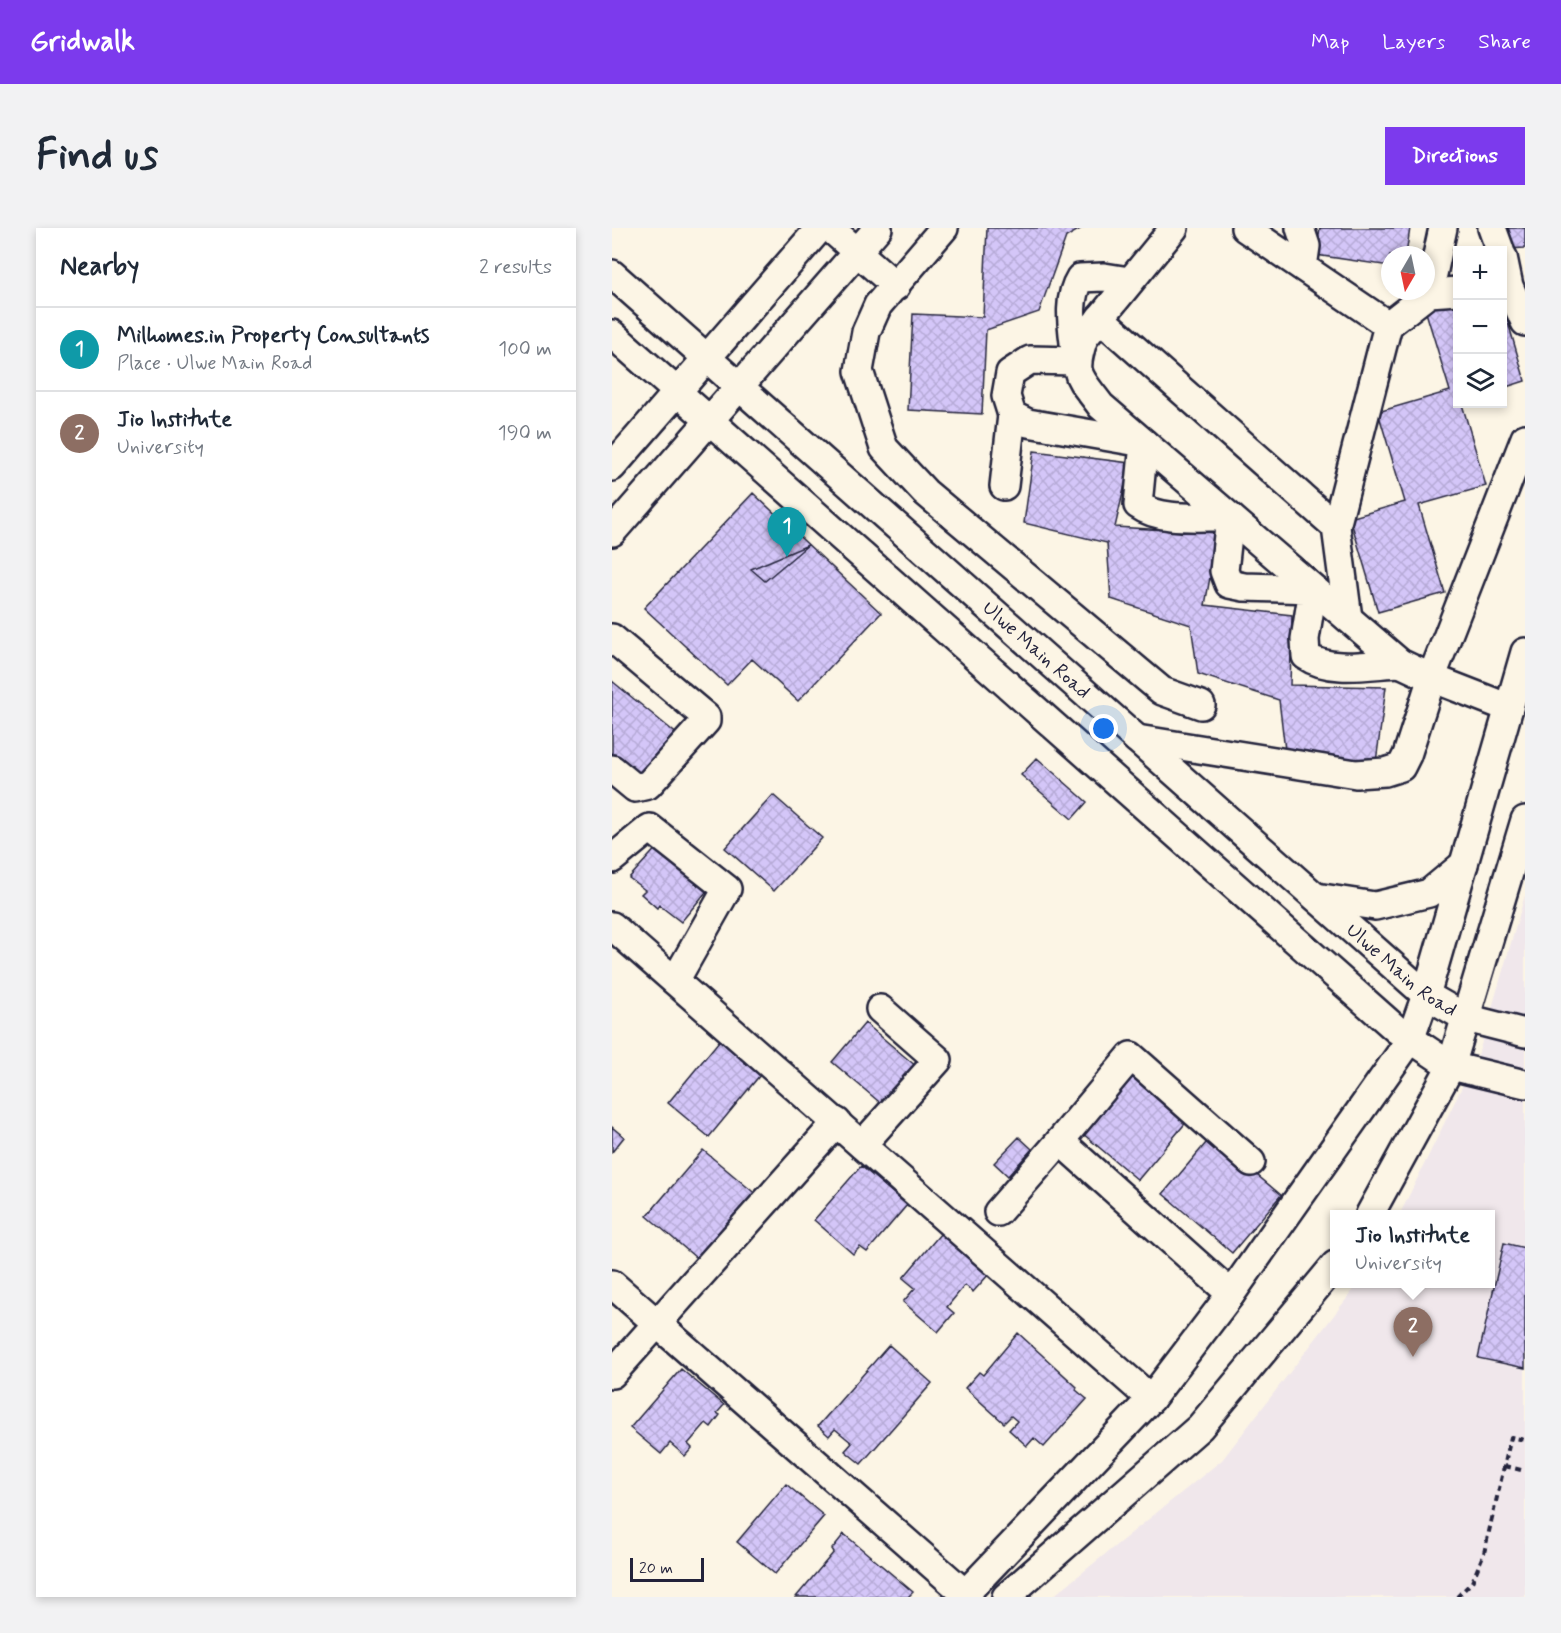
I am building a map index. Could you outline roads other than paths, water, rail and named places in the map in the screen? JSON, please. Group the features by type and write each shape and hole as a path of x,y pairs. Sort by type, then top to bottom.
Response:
{"street":[{"path":"612,467 820,228"},
{"path":"830,228 896,286"},
{"path":"612,532 878,228"},
{"path":"944,228 878,305 866,332 859,372 885,448 925,492 1162,690 1201,705"},
{"path":"1245,228 1388,325"},
{"path":"1300,228 1306,246 1303,267"},
{"path":"1435,265 1443,228"},
{"path":"1492,228 1499,246"},
{"path":"1076,360 1084,338 1130,281 1162,234"},
{"path":"1507,256 1525,255"},
{"name":"Ulwe Main Road","path":"612,274 1426,995 1466,1018 1525,1033"},
{"path":"1130,281 1104,277 1080,278 1073,290 1076,373 1101,406 1400,663 1509,708"},
{"path":"1507,288 1525,322"},
{"path":"1435,293 1453,291"},
{"path":"1348,618 1336,527 1388,325 1420,300"},
{"path":"1100,318 1336,527"},
{"path":"612,334 1410,1040 1451,1066 1525,1084"},
{"path":"1004,486 1012,415 1006,396 1010,373 1029,360 1076,360"},
{"path":"1012,415 1028,423 1144,443"},
{"path":"1137,739 1356,774 1385,772 1401,767 1432,678 1525,438"},
{"path":"1144,443 1138,505 1149,513 1164,515 1230,517"},
{"path":"1230,517 1224,571 1229,584 1244,587 1313,589"},
{"path":"1313,589 1305,639 1306,656 1315,663 1334,665 1400,663"},
{"path":"612,638 699,711 706,721 648,785 635,788 612,769"},
{"path":"612,1284 966,1596 1151,1399 1231,1294 1410,1040 1426,995 1525,652"},
{"path":"1373,1210 1451,1066 1525,820"},
{"path":"612,859 650,828 728,889 675,981"},
{"path":"1315,897 1375,906 1428,893 1464,864"},
{"path":"612,926 1151,1399"},
{"path":"862,1145 938,1060 880,1009"},
{"path":"998,1212 1131,1056 1251,1162"},
{"path":"612,1374 837,1122"},
{"path":"1060,1141 1231,1294"},
{"path":"1006,1597 1200,1427 1330,1271"}],"place":[{"name":"Milhomes.in Property Consultants","path":"787,557"},
{"name":"Jio Institute","path":"1413,1357"}]}
